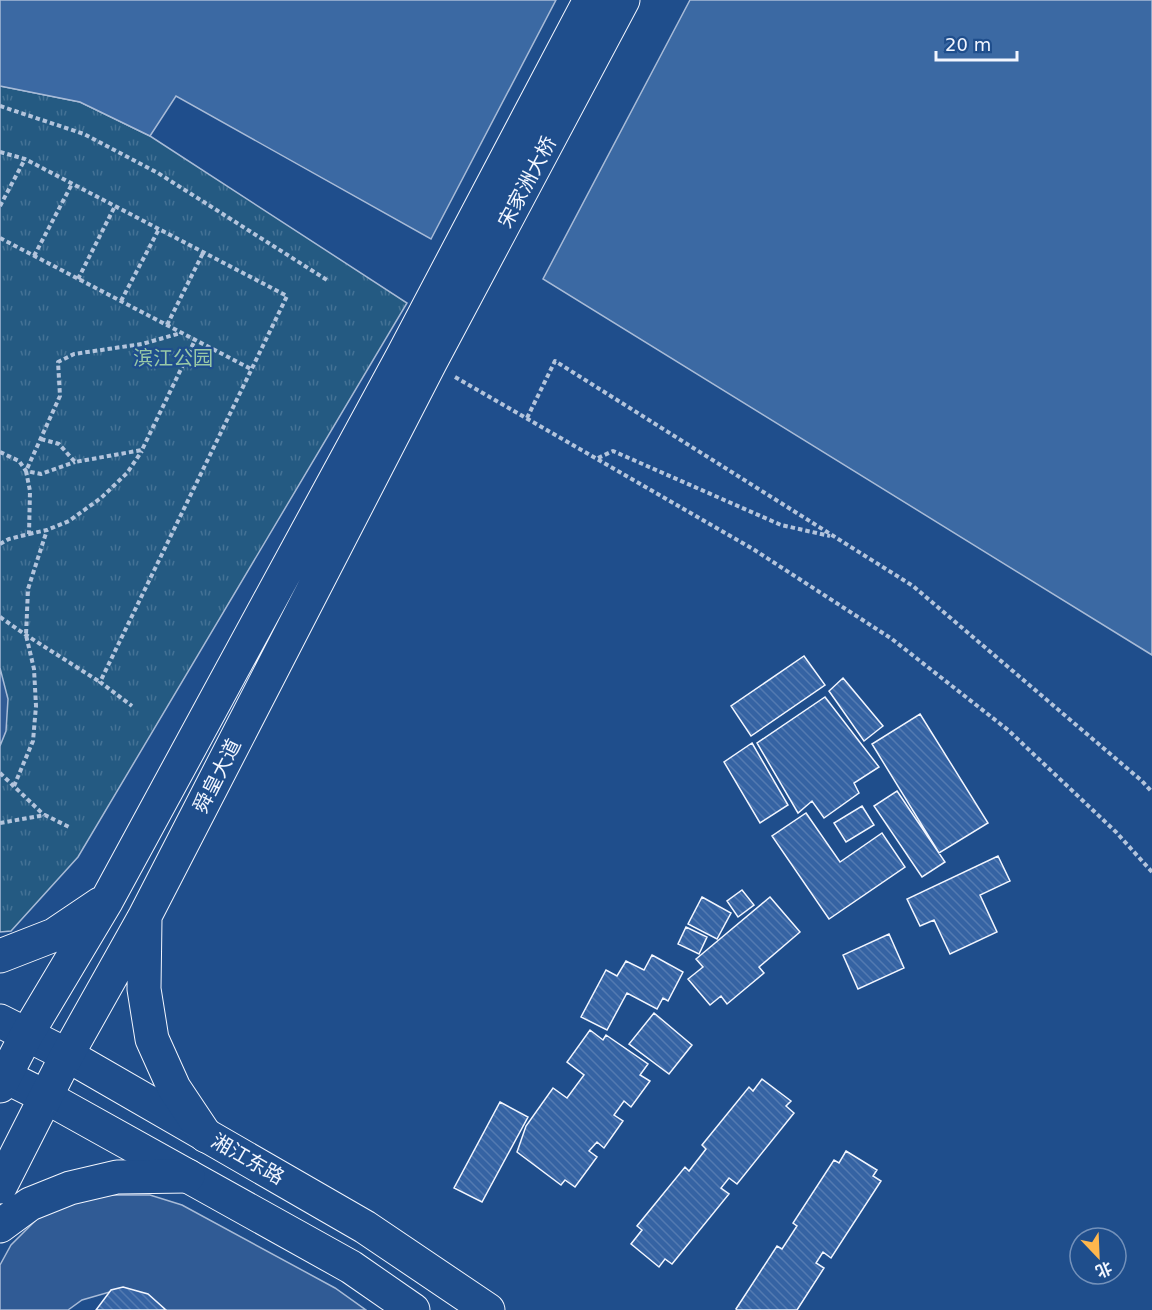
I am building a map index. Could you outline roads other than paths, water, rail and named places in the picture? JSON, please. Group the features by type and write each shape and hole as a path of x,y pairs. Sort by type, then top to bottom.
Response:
{"main road":[{"name":"宋家洲大桥","path":"428,364 590,0"},
{"name":"宋家洲大桥","path":"428,364 623,0"},
{"name":"舜皇大道","path":"2,1079 13,1027 107,900 428,364"},
{"name":"舜皇大道","path":"0,1187 67,1056 145,916 428,364"},
{"path":"0,956 54,935 107,900"},
{"path":"145,916 144,989 152,1039 174,1088 206,1136"},
{"name":"湘江东路","path":"13,1027 364,1227 488,1310"},
{"path":"2,1079 46,1097 351,1267 413,1310"},
{"path":"0,1226 30,1204 70,1188 117,1177 188,1176"}],"park label":[{"name":"滨江公园","path":"173,358"}]}
